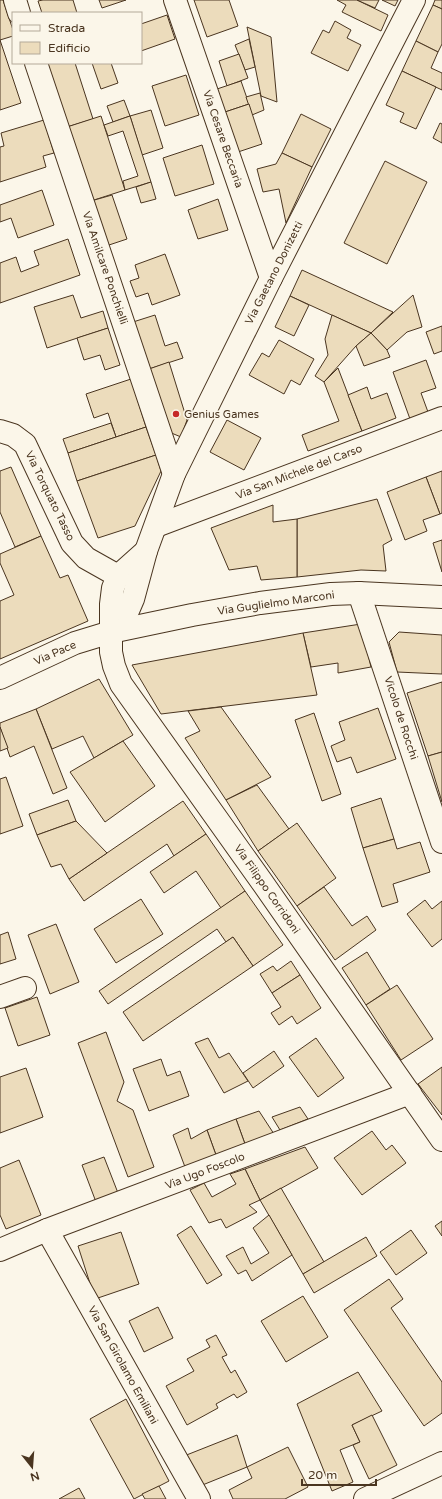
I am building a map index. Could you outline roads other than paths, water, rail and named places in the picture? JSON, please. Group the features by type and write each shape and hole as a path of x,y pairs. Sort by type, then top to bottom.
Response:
{"street":[{"path":"14,0 19,12"},
{"name":"Via Cesare Beccaria","path":"175,0 271,278"},
{"name":"Via Gaetano Donizetti","path":"111,632 127,613 134,599 146,551 174,474 271,278 414,0"},
{"name":"Via Amilcare Ponchielli","path":"36,64 174,474"},
{"name":"Via San Michele del Carso","path":"156,526 442,418"},
{"name":"Via Torquato Tasso","path":"0,431 13,435 25,444 72,543 86,558 118,576"},
{"path":"118,576 146,551"},
{"name":"Via Filippo Corridoni","path":"118,576 113,588 111,604 111,652 114,666 121,684 442,1140"},
{"name":"Via Guglielmo Marconi","path":"111,632 192,615 260,603 331,594 442,597"},
{"name":"Vicolo de Rocchi","path":"359,594 442,842"},
{"name":"Via Pace","path":"0,678 75,643 111,632"},
{"path":"0,997 25,988"},
{"name":"Via Ugo Foscolo","path":"0,1250 47,1230 410,1093"},
{"name":"Via San Girolamo Emiliani","path":"47,1230 199,1499"},
{"path":"365,1499 442,1463"}],"place":[{"name":"Genius Games","path":"176,414"}]}
